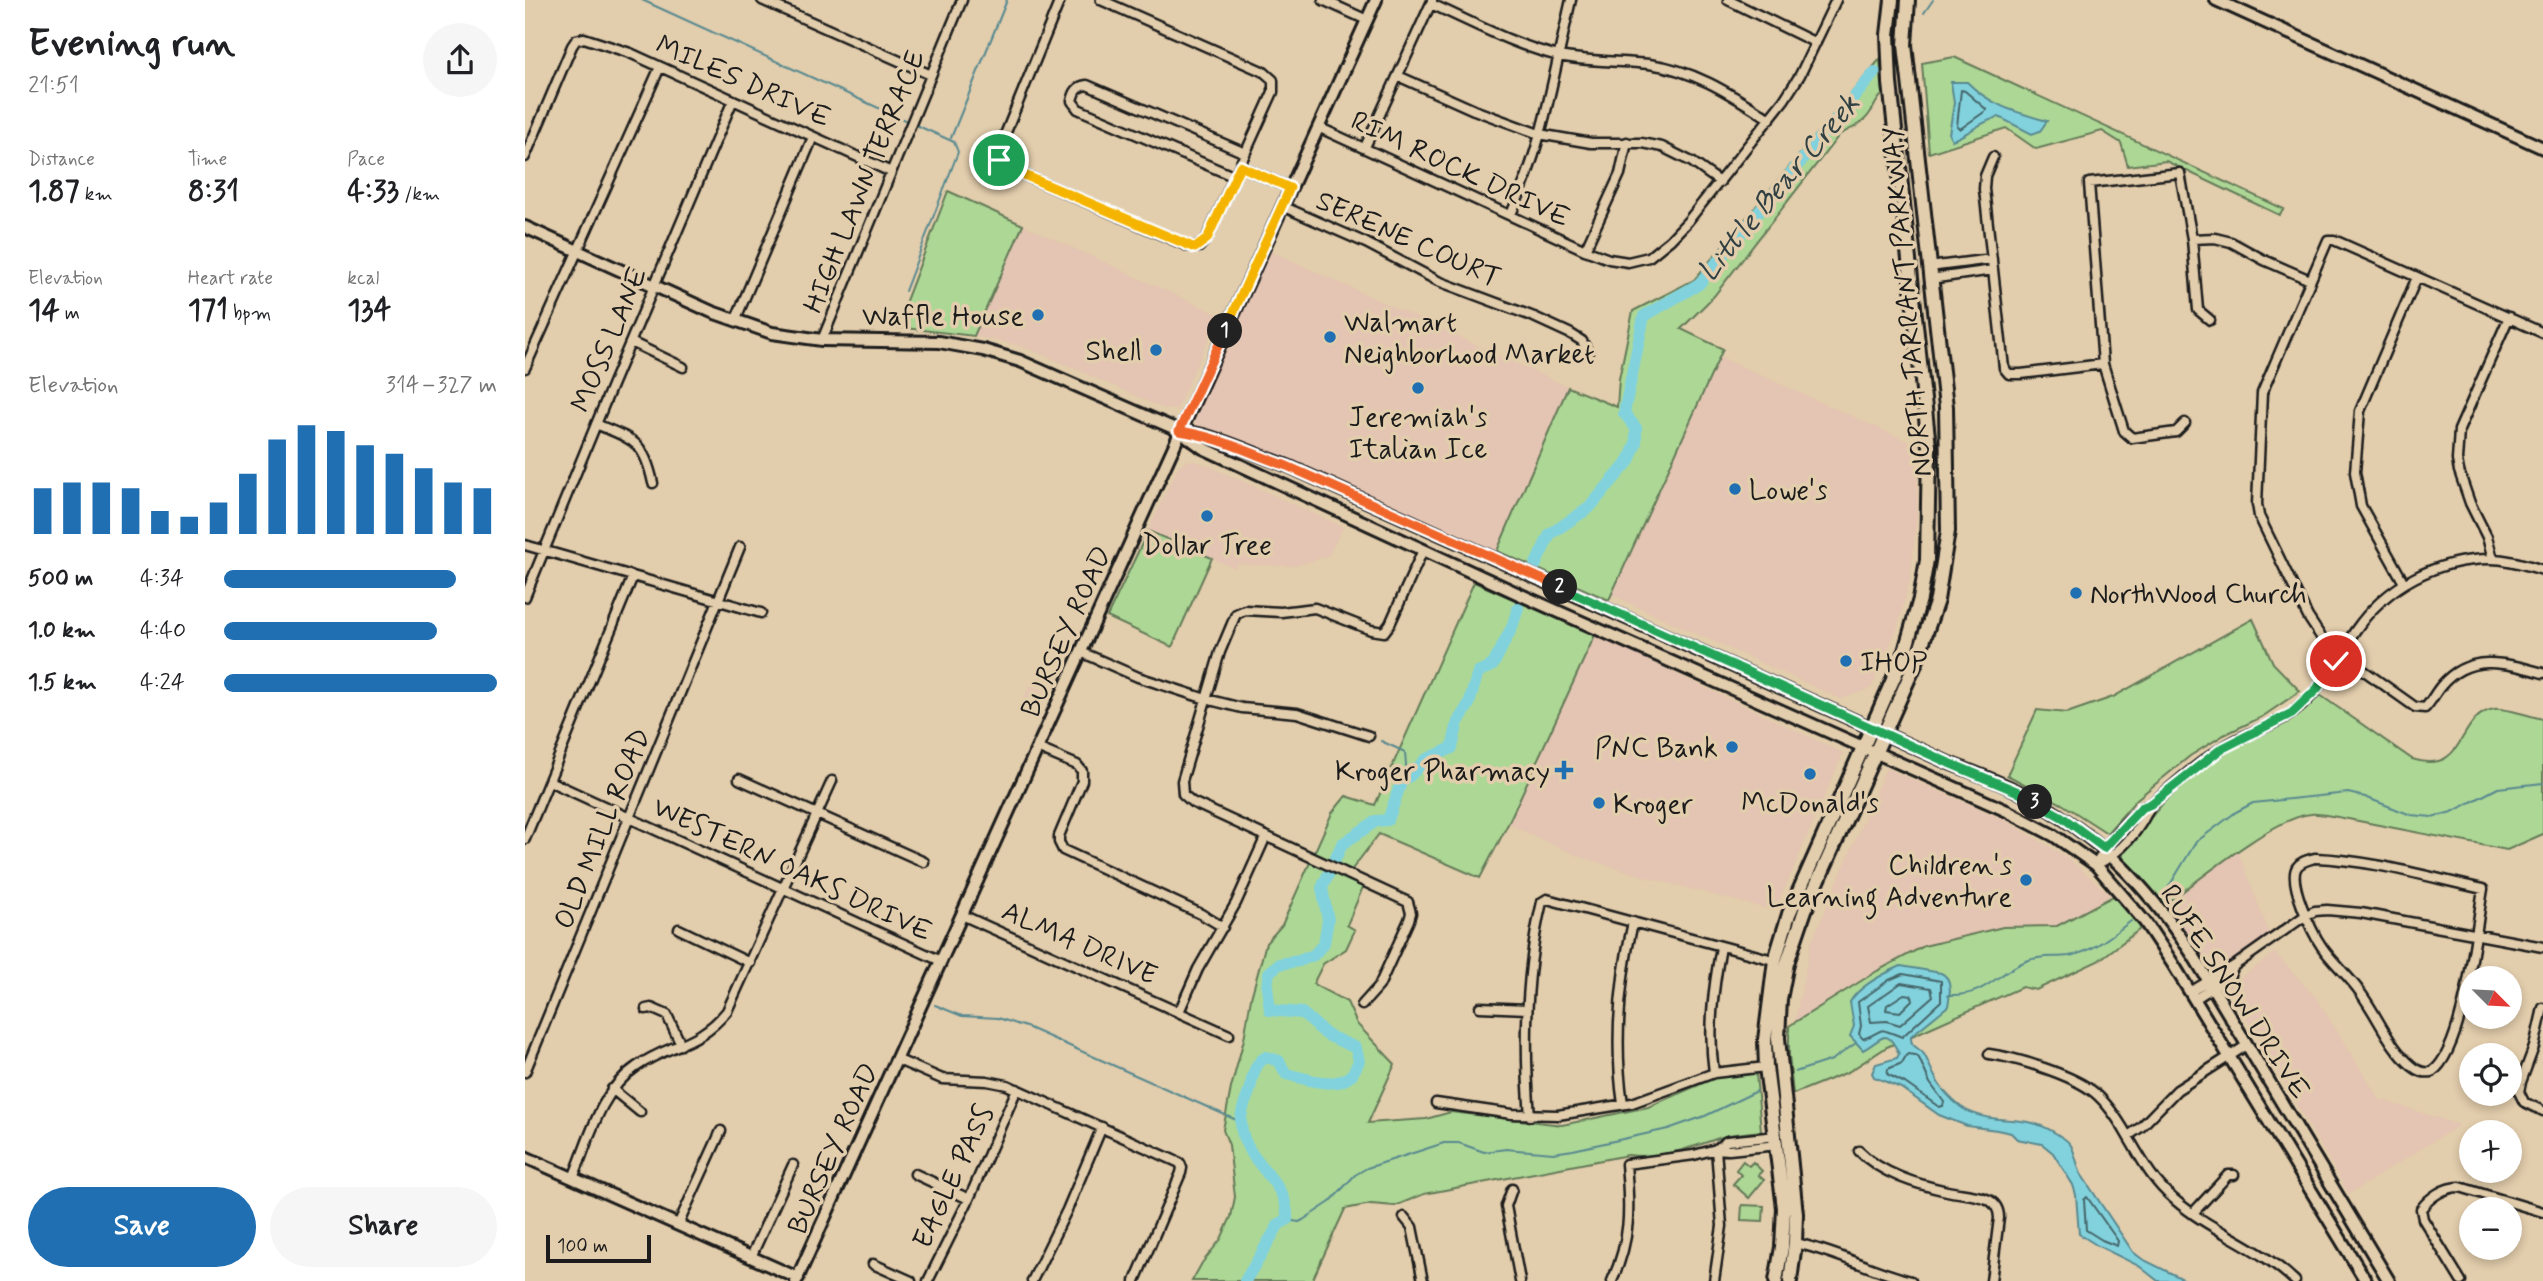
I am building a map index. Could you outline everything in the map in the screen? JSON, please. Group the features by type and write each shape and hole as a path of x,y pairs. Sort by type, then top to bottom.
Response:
{"main road":[{"name":"BURSEY ROAD","path":"797,1280 1376,0"},
{"name":"NORTH TARRANT PARKWAY","path":"1824,850 1863,747 1905,654 1920,599 1928,547 1930,463 1890,83 1888,35 1892,0"},
{"name":"NORTH TARRANT PARKWAY","path":"1776,1281 1782,1247 1784,1208 1778,1038 1781,962 1789,914 1876,753 1916,662 1937,600 1948,531 1945,407 1905,45 1908,0"},
{"path":"2216,0 2543,148"},
{"name":"RUFE SNOW DRIVE","path":"525,227 655,287 735,321 772,332 822,340 920,341 983,350 1037,367 1179,431 1203,448 1423,550 2007,811 2053,835 2097,865 2145,922 2366,1281"},
{"name":"RUFE SNOW DRIVE","path":"1179,431 1209,436 1346,491 2016,791 2062,817 2104,848 2162,910 2389,1281"},
{"path":"1930,463 1948,463"},
{"path":"1338,510 1346,491"},
{"path":"1613,635 1622,614"},
{"path":"1722,684 1731,665"},
{"name":"NORTH TARRANT PARKWAY","path":"1781,962 1768,1003 1766,1067 1796,1214 1790,1281"},
{"path":"2293,1161 2310,1150"},
{"path":"525,1157 797,1280"}],"street":[{"path":"762,0 931,75"},
{"name":"HIGH LAWN TERRACE","path":"822,340 962,0"},
{"path":"1060,0 1002,142 999,160 1010,169 1188,246 1199,247 1207,239 1273,92 1273,79 1264,72 1101,0"},
{"path":"1323,0 1367,20"},
{"path":"1511,214 1530,171 1571,0"},
{"path":"1728,0 1815,43"},
{"name":"RIM ROCK DRIVE","path":"1318,127 1585,250 1619,261 1634,261 1649,257 1670,240 1770,119 1794,86 1836,0"},
{"path":"1364,147 1432,2 1534,49 1559,56 1597,62 1651,64 1684,72 1723,89 1770,119"},
{"name":"MILES DRIVE","path":"525,156 576,40 584,38 660,67 891,172"},
{"path":"525,368 660,67"},
{"path":"1398,76 1474,110 1539,134 1591,143 1627,142 1668,149 1720,182"},
{"path":"1235,177 1078,109 1074,105 1073,94 1080,87 1087,85 1245,153"},
{"name":"MOSS LANE","path":"525,597 733,100"},
{"path":"735,321 813,136"},
{"path":"1585,250 1621,174 1627,142"},
{"path":"1993,157 1985,176 1984,190 2004,368 2009,374 2103,365"},
{"path":"1240,166 1290,188"},
{"path":"2185,423 2176,432 2132,438 2125,431 2103,365 2089,183 2180,173 2192,239 2198,310 2210,320"},
{"name":"SERENE COURT","path":"1282,206 1366,243 1437,281 1534,317 1571,334 1582,341 1588,352"},
{"path":"2192,239 2215,238 2231,242 2310,280"},
{"path":"2543,333 2330,239 2262,393 2257,504 2262,527 2308,617 2325,643 2415,707 2422,709 2428,706 2448,679 2468,666 2490,661 2543,673"},
{"path":"1929,273 1992,259"},
{"path":"1929,273 1993,270"},
{"path":"2404,583 2361,506 2355,472 2360,411 2417,277"},
{"path":"2493,559 2487,537 2462,482 2457,460 2458,440 2459,430 2509,317"},
{"path":"631,342 683,366"},
{"path":"596,424 636,443 647,458 653,483"},
{"path":"525,545 761,612"},
{"name":"OLD MILL ROAD","path":"525,1072 740,547"},
{"path":"1362,1006 1379,986 1409,920 1411,906 1403,898 1192,802 1182,794 1182,781 1226,635 1236,614 1240,611 1281,612 1315,608 1371,630 1384,632 1423,550"},
{"path":"2097,865 2104,848 2141,808 2151,804 2221,749 2292,713 2317,689 2364,620 2379,603 2404,583 2427,571 2467,560 2493,559 2543,570"},
{"path":"525,839 633,576"},
{"path":"1081,652 1138,677 1206,699 1242,708 1297,713 1369,736"},
{"path":"1037,748 1077,765 1082,771 1082,781 1059,836 1060,846 1069,854 1201,914 1223,927"},
{"path":"739,779 925,862"},
{"name":"WESTERN OAKS DRIVE","path":"549,781 941,961"},
{"path":"573,1178 601,1108 612,1089 643,1062 701,1036 727,1011 832,781"},
{"path":"2097,865 2113,857 2145,818 2151,804"},
{"path":"1179,1012 1198,969 1236,903 1266,836"},
{"path":"2315,858 2333,858 2483,888 2475,934 2461,1018 2453,1041 2438,1068 2432,1073 2425,1073 2414,1068 2393,1046 2359,990 2323,948 2306,915 2294,881 2295,871 2302,862 2315,858"},
{"path":"1530,1116 1526,1051 1527,1009 1532,957 1542,902 1547,899 1781,962"},
{"path":"2192,996 2229,977 2234,966 2315,911 2351,912 2543,947"},
{"name":"ALMA DRIVE","path":"962,915 1229,1035"},
{"path":"1623,1104 1618,1071 1618,1016 1623,964 1633,922"},
{"path":"679,929 750,963"},
{"path":"1714,1073 1711,1018 1721,947"},
{"path":"1481,1007 1527,1009"},
{"path":"2543,1008 2519,1093 2524,1102 2543,1111"},
{"path":"646,1009 667,1015 681,1045"},
{"path":"2128,1136 2141,1127 2177,1090 2247,1045"},
{"path":"1989,1054 2006,1057 2084,1085 2103,1101 2128,1136 2138,1157 2175,1200 2266,1257 2295,1281"},
{"path":"896,1059 942,1079 986,1081 1017,1089 1180,1163 1182,1168 1135,1281"},
{"path":"1436,1103 1530,1116 1558,1115 1656,1096 1714,1073 1766,1067"},
{"path":"612,1089 641,1112"},
{"name":"EAGLE PASS","path":"929,1281 969,1199 1017,1089"},
{"path":"1032,1281 1067,1210 1102,1127"},
{"path":"678,1225 721,1130"},
{"path":"1612,1281 1624,1250 1629,1225 1626,1164 1694,1155 1716,1149 1727,1141 1783,1140"},
{"path":"1713,1281 1723,1226 1716,1149"},
{"path":"1859,1151 1869,1161 1888,1172 1945,1191 1985,1198 1993,1202 1999,1218 1991,1281"},
{"path":"751,1257 793,1165"},
{"path":"915,1174 969,1199"},
{"path":"2193,1213 2228,1175 2234,1175"},
{"path":"2461,1281 2423,1219 2421,1209 2430,1199 2444,1191 2460,1187 2543,1212"},
{"path":"1512,1189 1506,1206 1520,1281"},
{"path":"1404,1217 1412,1227 1420,1281"},
{"path":"1795,1243 1819,1248 1865,1267 1911,1281"},
{"path":"873,1264 911,1281"}],"shaded area":[{"path":"1023,225 1219,315 1176,410 1163,408 1018,345 974,336"},
{"path":"1270,251 1568,387 1496,554 1197,427 1194,420 1196,412"},
{"path":"1720,357 1918,446 1917,513 1910,579 1897,629 1871,688 1841,699 1612,595"},
{"path":"1191,460 1343,527 1328,556 1293,566 1237,564 1235,568 1148,531 1179,465"},
{"path":"1595,635 1843,753 1775,911 1578,856 1508,824"},
{"path":"1030,685 1049,693 1043,707 1024,699"},
{"path":"1886,768 2005,820 2066,857 2111,895 2057,926 2003,927 1951,940 1877,971 1795,1022 1811,944"},
{"path":"2238,851 2269,933 2239,957 2208,971 2165,905"},
{"path":"2275,953 2317,999 2379,1099 2459,1125 2349,1194 2228,987"}],"green space":[{"path":"1954,57 2284,209 2279,215 2166,161 2128,166 2121,143 2102,131 2036,149 2006,128 1929,153 1922,63"},
{"path":"1880,59 1883,94 1870,113 1860,123 1840,134 1714,296 1681,329 1723,349 1609,600 1497,551 1568,387 1617,407 1619,379 1633,311 1694,280"},
{"path":"948,191 1023,225 974,336 896,327"},
{"path":"1148,531 1212,558 1172,647 1107,617"},
{"path":"1474,582 1595,635 1508,824 1480,878 1379,834 1353,868 1348,880 1363,887 1347,925 1355,930 1346,949 1323,964 1313,984 1347,1002 1357,1024 1395,1064 1368,1123 1426,1119 1451,1112 1562,1125 1648,1107 1717,1077 1756,1073 1761,1131 1727,1136 1664,1154 1628,1155 1424,1194 1395,1206 1371,1204 1345,1209 1312,1281 1192,1281 1221,1239 1231,1217 1235,1197 1229,1145 1223,1130 1251,998 1266,943 1282,925 1332,813 1346,796 1375,805"},
{"path":"2253,619 2273,663 2300,691 2262,717 2224,735 2190,756 2137,799 2107,833 2062,804 2007,775 2037,710 2067,713 2113,697"},
{"path":"2320,695 2412,759 2430,762 2443,759 2452,752 2473,722 2494,709 2543,719 2543,834 2507,850 2311,814 2278,826 2258,838 2165,905 2123,858 2123,850 2164,802 2221,753 2298,714"},
{"path":"2117,894 2144,926 2098,961 2036,990 2022,987 1887,1047 1848,1072 1793,1094 1789,1026 1877,971 1924,946 2003,927 2057,926"},
{"path":"1743,1161 1749,1166 1753,1162 1762,1171 1758,1175 1764,1180 1749,1198 1733,1184 1741,1175 1736,1170"},
{"path":"1742,1205 1764,1206 1763,1221 1741,1220"}],"water":[{"path":"1951,82 1967,82 1994,103 2047,121 2040,131 2032,134 1999,117 1986,121 1952,140 1949,134 1954,103"},
{"path":"1901,966 1941,973 1949,983 1948,1006 1911,1036 1912,1043 1923,1053 1942,1089 1971,1113 1996,1119 2024,1121 2045,1128 2066,1140 2071,1146 2081,1174 2133,1252 2187,1281 2158,1281 2139,1266 2079,1234 2073,1185 2053,1153 2042,1144 2017,1139 2011,1133 1967,1126 1939,1115 1901,1088 1874,1077 1872,1073 1876,1064 1897,1058 1899,1054 1887,1037 1863,1050 1850,1036 1854,1026 1850,1002 1866,985"}],"waterway":[{"path":"642,0 907,121"},
{"path":"951,138 1007,0"},
{"name":"Little Bear Creek","path":"1924,13 1933,0"},
{"name":"Little Bear Creek","path":"1535,566 1550,534 1589,508 1629,461 1636,443 1636,428 1624,413 1644,316 1699,284 1875,72"},
{"path":"905,291 958,152 954,142 916,125"},
{"name":"Little Bear Creek","path":"1245,1281 1279,1224 1287,1220 1281,1193 1248,1148 1243,1135 1242,1112 1256,1067 1266,1057 1279,1061 1286,1074 1328,1083 1344,1080 1351,1075 1359,1061 1356,1048 1327,1035 1302,1013 1270,1010 1267,987 1269,972 1279,964 1314,955 1324,943 1328,920 1322,888 1342,844 1376,821 1388,820 1402,780 1410,776 1425,760 1452,748 1458,722 1469,704 1478,672 1493,665 1512,627 1518,608"},
{"path":"1381,741 1405,752 1407,778"},
{"path":"2168,888 2196,842 2236,812 2253,803 2348,793 2411,815 2432,817 2452,812 2498,788 2543,783"},
{"path":"1948,995 1961,995 1981,989 2015,966 2032,959 2069,956 2086,951 2131,921"},
{"path":"935,1005 962,1016 998,1018 1029,1028 1241,1122"},
{"path":"1795,1072 1832,1060 1856,1043"},
{"path":"1287,1220 1303,1220 1330,1202 1355,1175 1367,1168 1444,1143 1459,1143 1484,1152 1506,1149 1553,1153 1573,1150 1668,1129 1705,1116 1757,1091"}],"place":[{"name":"Waffle House","path":"1038,315"},
{"name":"Walmart Neighborhood Market","path":"1330,337"},
{"name":"Shell","path":"1156,350"},
{"name":"Jeremiah's Italian Ice","path":"1418,388"},
{"name":"Lowe's","path":"1735,489"},
{"name":"Dollar Tree","path":"1207,516"},
{"name":"NorthWood Church","path":"2076,593"},
{"name":"IHOP","path":"1846,661"},
{"name":"PNC Bank","path":"1732,747"},
{"name":"Kroger Pharmacy","path":"1564,770"},
{"name":"McDonald's","path":"1810,774"},
{"name":"Kroger","path":"1599,803"},
{"name":"Children's Learning Adventure","path":"2026,880"}],"route":[{"path":"999,160 1010,169 1195,248 1207,239 1240,166 1290,188 1179,431 1209,436 1287,466 2016,791 2062,817 2104,848 2141,808 2151,804 2221,749 2292,713 2317,689 2336,661"}]}
